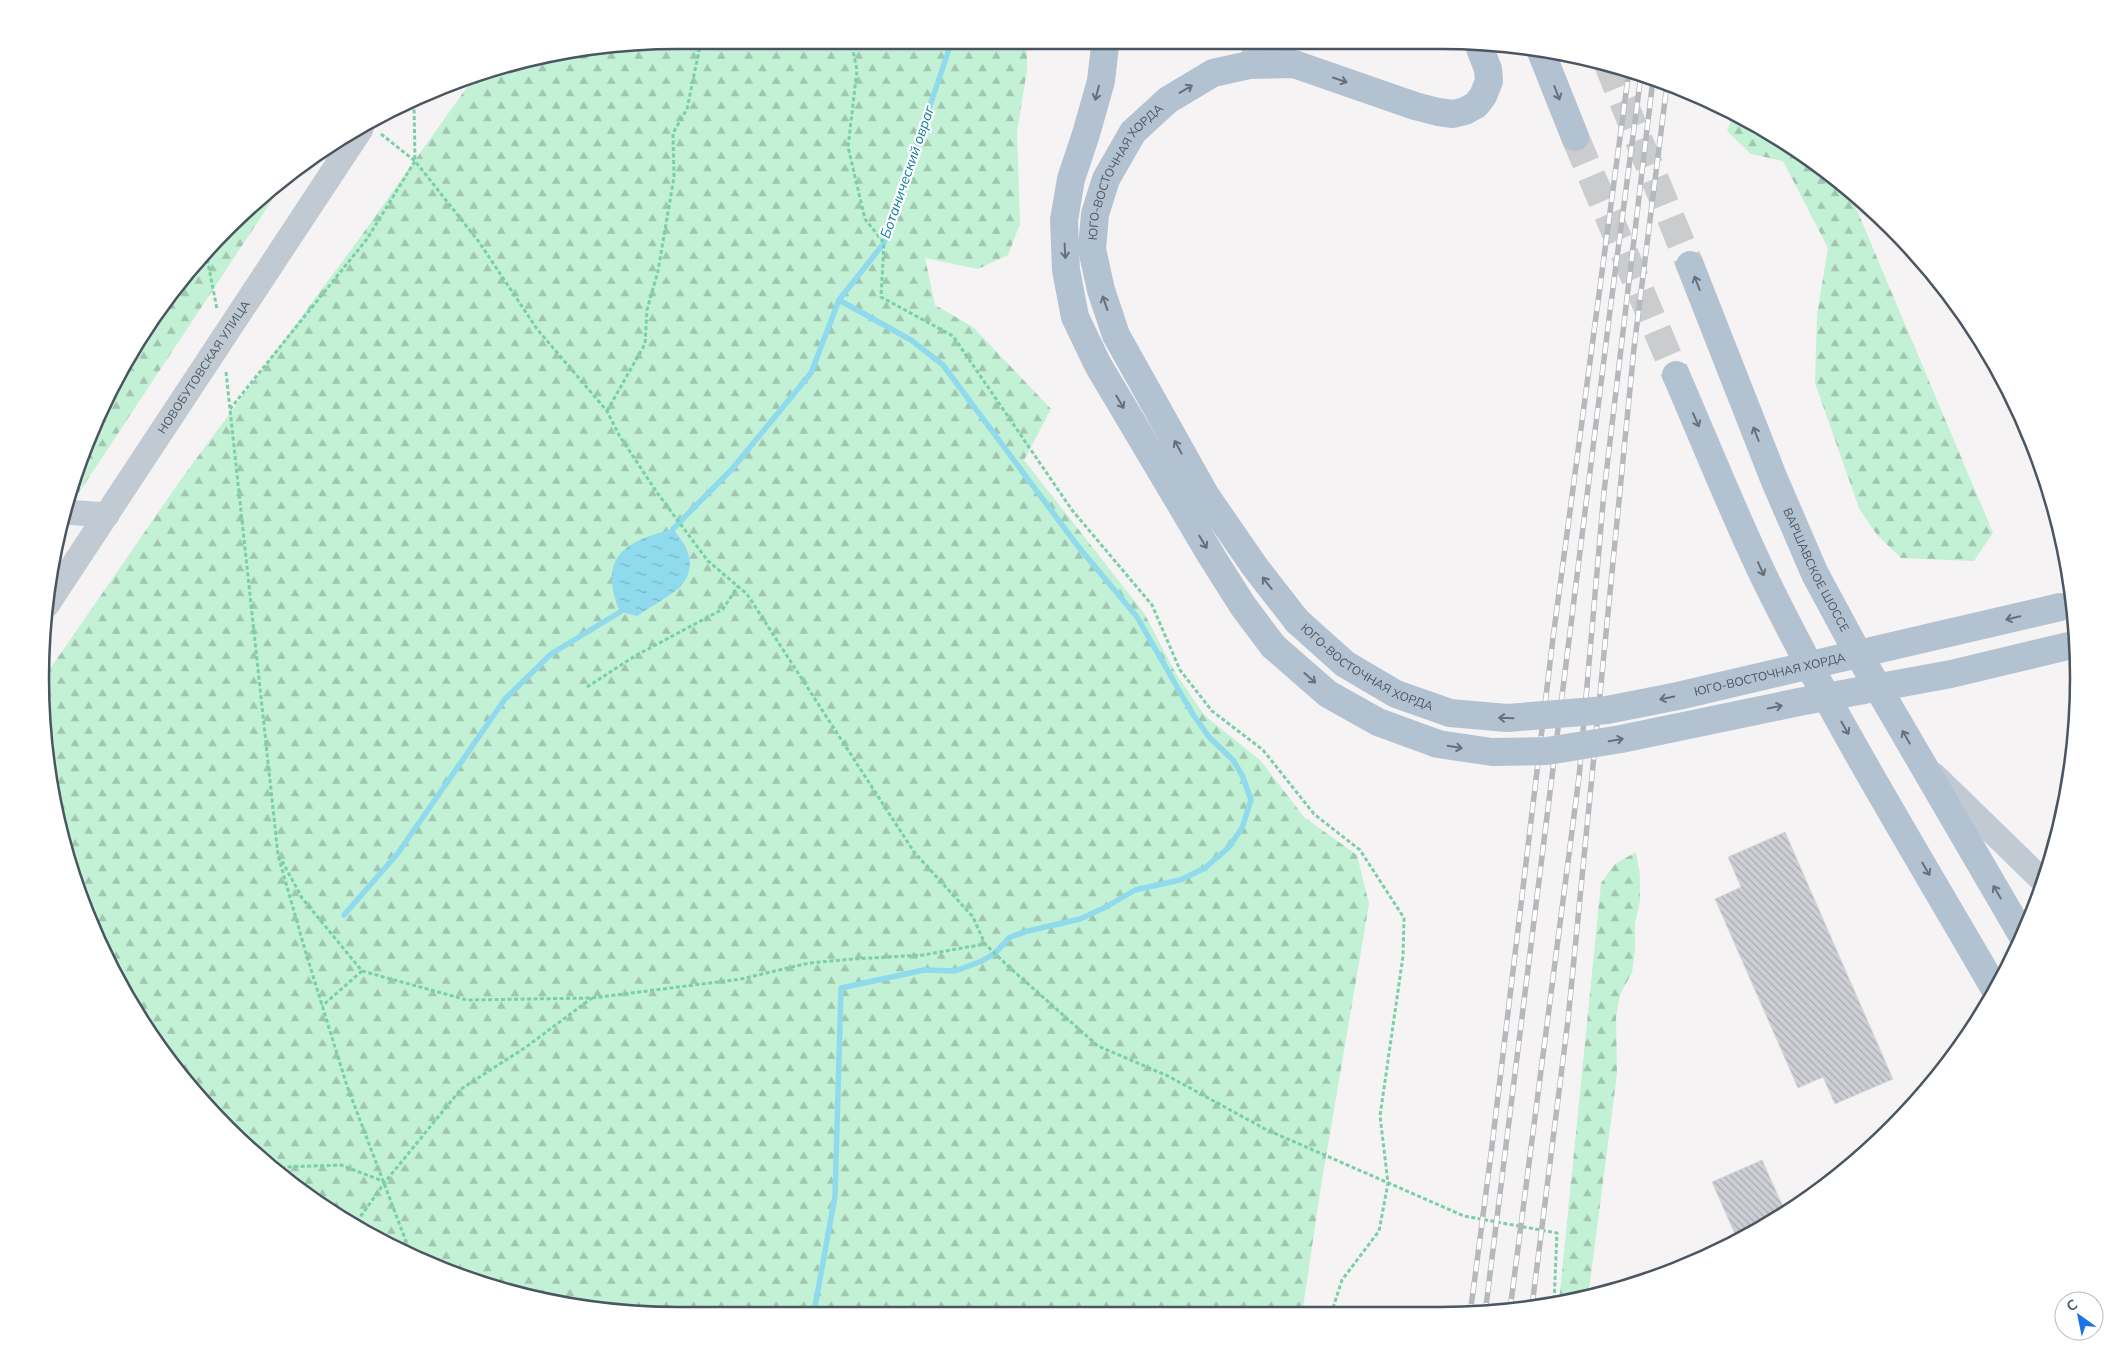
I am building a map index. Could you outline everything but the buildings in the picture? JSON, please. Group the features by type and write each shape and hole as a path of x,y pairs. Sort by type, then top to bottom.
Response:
{"main road":[{"path":"1105,49 1101,81 1071,180 1064,220 1066,270 1075,317 1098,365 1243,606 1273,646 1328,694 1378,722 1438,744 1492,752 1547,751 1621,739 1799,702 1951,674 2069,646"},
{"path":"1294,64 1415,106 1452,114 1465,111 1476,105 1483,96 1488,81 1488,69 1481,50"},
{"path":"1543,57 1575,137"},
{"name":"ЮГО-ВОСТОЧНАЯ ХОРДА","path":"1294,64 1249,65 1213,73 1168,100 1147,119 1133,132 1106,179 1094,214 1092,249 1101,290 1116,335 1206,496 1255,566 1297,621 1345,664 1396,694 1450,713 1506,718 1557,715 1616,708 1678,696 2066,606"},
{"name":"ВАРШАВСКОЕ ШОССЕ","path":"1690,265 1771,472 1815,574 1856,650 2018,928"},
{"path":"1676,375 1767,582 1795,636 1836,714 1991,983"}],"street":[{"path":"1260,49 1294,64"},
{"name":"НОВОБУТОВСКАЯ УЛИЦА","path":"54,594 223,340 369,130"},
{"path":"71,512 107,515"},
{"path":"1922,763 2038,876"},
{"path":"2003,842 2041,867"}],"path":[{"path":"607,411 645,344 647,310 658,271 674,177 673,133 687,109 699,49"},
{"path":"853,49 858,70 848,147 865,219 884,243 881,298 953,336 1072,510 1152,605 1180,670 1212,711 1263,750 1314,814 1360,850 1404,918 1403,956 1380,1116 1388,1183 1379,1231 1342,1280 1334,1307"},
{"path":"408,1246 347,1086 278,855 230,409 367,238 415,161 414,108"},
{"path":"369,130 415,161 479,242 537,329 607,411 619,435 658,494 708,561 747,594 914,852 973,917 985,944 1098,1046 1168,1076 1265,1130 1464,1216 1557,1233 1554,1297"},
{"path":"207,260 223,340"},
{"path":"587,687 635,656 723,609 738,586"},
{"path":"278,855 302,898 362,971 467,1000 592,998 741,979 809,963 923,955 985,944"},
{"path":"322,1006 362,971"},
{"path":"358,1220 385,1182 461,1088 526,1047 592,998"},
{"path":"284,1168 341,1165 385,1182"}],"green space":[{"path":"1027,49 1027,70 1017,132 1020,224 1008,255 978,269 925,258 935,305 973,327 1051,409 1024,460 1144,613 1175,672 1204,715 1261,761 1304,817 1357,855 1369,904 1321,1186 1303,1307 678,1307 596,1302 555,1295 515,1286 476,1274 437,1259 363,1223 328,1201 263,1151 205,1093 155,1028 133,993 97,919 82,880 70,841 54,760 50,719 49,670 182,478 359,239 469,85 515,70 596,54 637,50"},
{"path":"1731,120 1756,133 1791,155 1854,203 1993,533 1974,561 1901,558 1877,535 1859,508 1815,383 1817,315 1828,248 1783,161 1751,154 1727,131"},
{"path":"276,195 78,494 82,476 114,400 133,363 155,328 205,263 233,233"},
{"path":"1636,852 1640,876 1640,901 1635,923 1632,973 1620,994 1616,1018 1617,1074 1589,1289 1560,1296 1601,883 1615,864"}],"water":[{"path":"673,529 683,542 689,556 689,570 682,585 637,616 620,612 612,578 614,565 620,555 628,546 655,534"}],"waterway":[{"name":"Ботанический овраг","path":"673,529 732,469 811,373 839,300 884,243 949,49"},
{"path":"815,1307 835,1196 841,988 924,970 955,971 982,961 995,953 1010,937 1080,919 1106,907 1135,890 1180,880 1205,868 1229,847 1242,828 1251,800 1242,775 1233,760 1209,737 1192,713 1137,617 1077,545 943,365 911,340 839,300"},
{"path":"344,915 398,853 505,699 551,654 620,612"}],"tunnel":[{"path":"1611,72 1690,265"},
{"path":"1575,137 1676,375"}],"railway":[{"path":"1471,1306 1553,638 1628,77"},
{"path":"1486,1306 1640,81"},
{"path":"1511,1303 1579,777 1604,492 1652,86"},
{"path":"1533,1300 1568,1020 1634,348 1666,91"}]}
